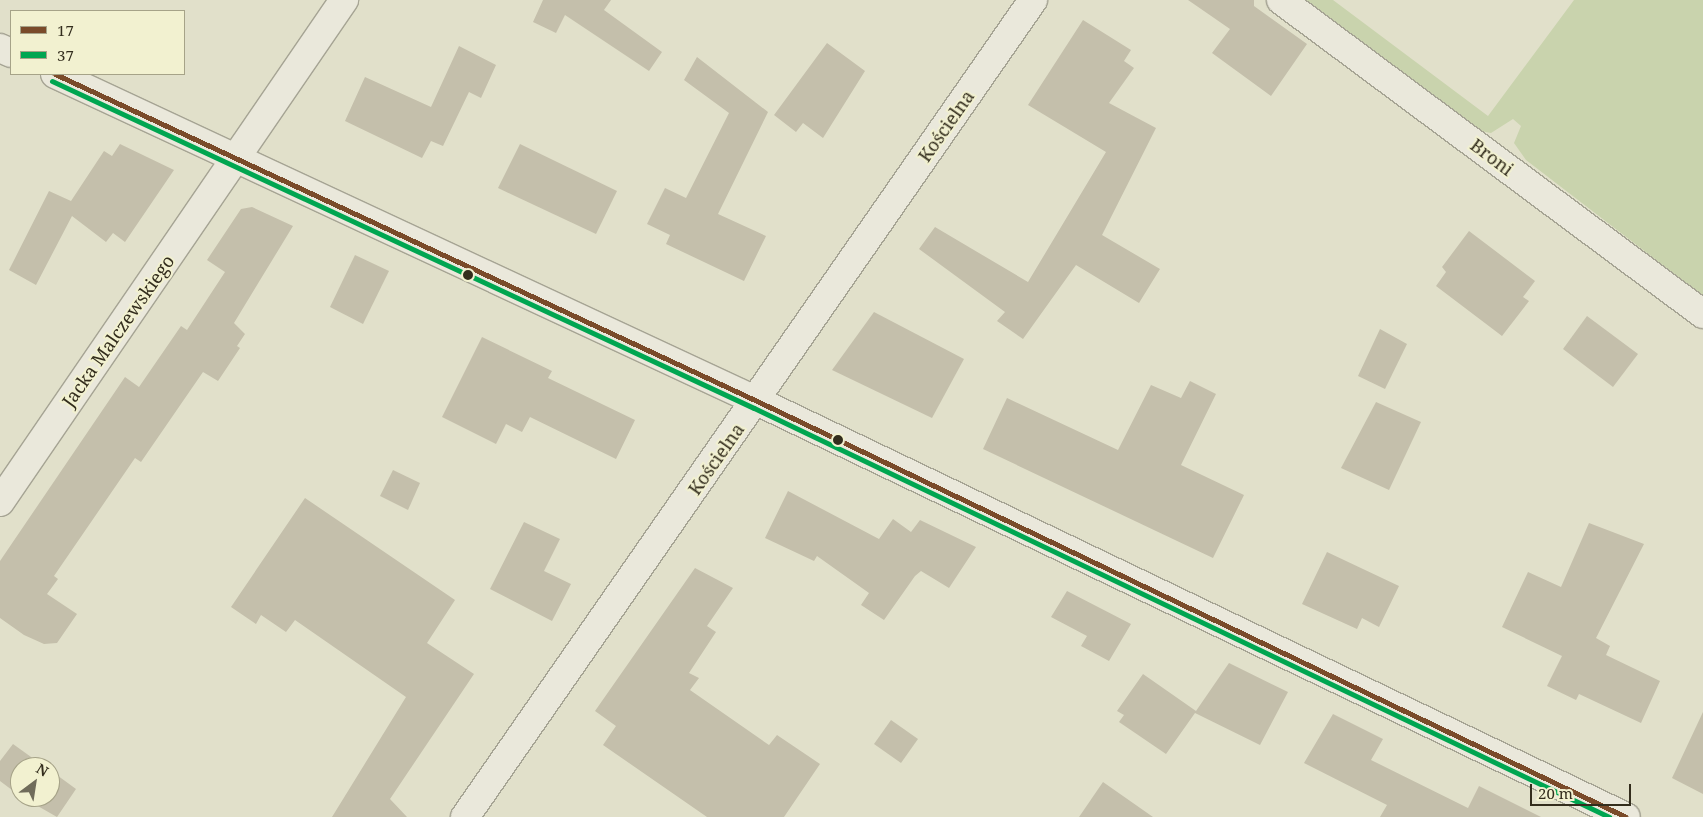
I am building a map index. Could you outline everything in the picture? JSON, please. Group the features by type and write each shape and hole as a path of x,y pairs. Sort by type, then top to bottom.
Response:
{"street":[{"name":"Jacka Malczewskiego","path":"0,502 237,160 344,0"},
{"name":"Kościelna","path":"464,817 757,401 1033,0"},
{"name":"Broni","path":"1281,0 1703,314"},
{"path":"57,75 757,401 1626,817"}],"green space":[{"path":"1301,0 1333,0 1488,116 1574,0 1703,0 1703,296 1526,160 1514,143 1521,126 1513,119 1491,133 1465,128"}],"building":[{"path":"543,0 611,0 604,10 662,52 649,71 565,15 556,33 533,22"},
{"path":"1188,0 1254,0 1254,6 1307,44 1271,96 1212,53 1230,29"},
{"path":"1083,20 1131,50 1124,61 1134,68 1109,103 1156,128 1102,235 1160,269 1139,303 1076,265 1023,339 997,321 1005,312 919,249 935,227 1028,282 1106,152 1028,105"},
{"path":"827,43 865,71 823,138 803,123 796,132 774,115"},
{"path":"459,46 496,65 481,98 469,92 443,146 431,141 422,158 345,121 365,77 431,107"},
{"path":"697,57 768,112 718,214 766,236 744,281 666,244 670,235 647,224 665,188 686,198 729,113 684,80"},
{"path":"120,144 174,170 125,242 113,233 106,242 72,216 36,285 9,270 49,191 71,201 104,151 112,156"},
{"path":"520,144 617,191 596,234 498,188"},
{"path":"252,207 293,226 234,323 245,334 237,346 240,348 218,381 203,372 141,462 135,458 54,576 58,579 47,594 77,614 57,643 44,644 24,635 0,618 0,561 125,377 139,387 181,326 187,330 225,272 207,260 241,209"},
{"path":"1469,231 1535,281 1523,297 1529,301 1502,336 1436,286 1446,272 1442,267"},
{"path":"355,255 389,271 363,324 330,307"},
{"path":"874,312 964,359 932,418 832,370"},
{"path":"1587,316 1638,354 1613,387 1563,349"},
{"path":"1380,329 1407,344 1385,389 1358,376"},
{"path":"482,337 552,371 548,378 635,420 616,459 530,417 522,432 506,424 496,444 442,417"},
{"path":"1190,381 1216,394 1181,465 1244,495 1213,558 983,449 1007,398 1118,450 1151,385 1181,398"},
{"path":"1376,402 1421,422 1389,490 1341,468"},
{"path":"393,470 420,483 408,510 380,496"},
{"path":"788,491 879,539 893,519 911,532 920,520 976,547 949,588 921,571 915,576 884,620 861,605 869,593 817,556 814,561 765,538"},
{"path":"305,498 455,600 427,643 474,674 390,799 407,817 332,817 406,697 295,620 286,632 261,615 256,624 231,607"},
{"path":"524,522 560,539 544,571 571,584 552,621 490,589"},
{"path":"1589,523 1644,544 1596,638 1610,646 1606,655 1660,681 1641,723 1579,694 1576,700 1547,686 1562,656 1502,627 1528,572 1561,587"},
{"path":"1327,552 1399,586 1379,627 1362,618 1357,629 1302,604"},
{"path":"695,568 733,588 707,626 716,632 689,673 699,678 690,690 769,745 777,735 820,764 784,817 707,817 603,745 616,726 595,711"},
{"path":"1067,591 1131,624 1109,661 1081,646 1087,636 1051,617"},
{"path":"1229,663 1288,692 1260,745 1195,713 1166,754 1119,722 1124,715 1117,711 1143,674 1196,711"},
{"path":"1703,712 1703,794 1672,778"},
{"path":"1333,714 1383,739 1371,760 1468,808 1479,786 1541,817 1380,817 1387,805 1304,763"},
{"path":"891,720 918,739 901,763 874,744"},
{"path":"13,744 31,757 10,757 10,788 0,781 0,761"},
{"path":"60,777 76,789 57,817 40,807 60,807"},
{"path":"1103,782 1153,817 1079,817"}],"transit line":[{"name":"17","path":"57,75 757,401 1626,817"},
{"name":"37","path":"52,81 754,408 1609,817"}]}
